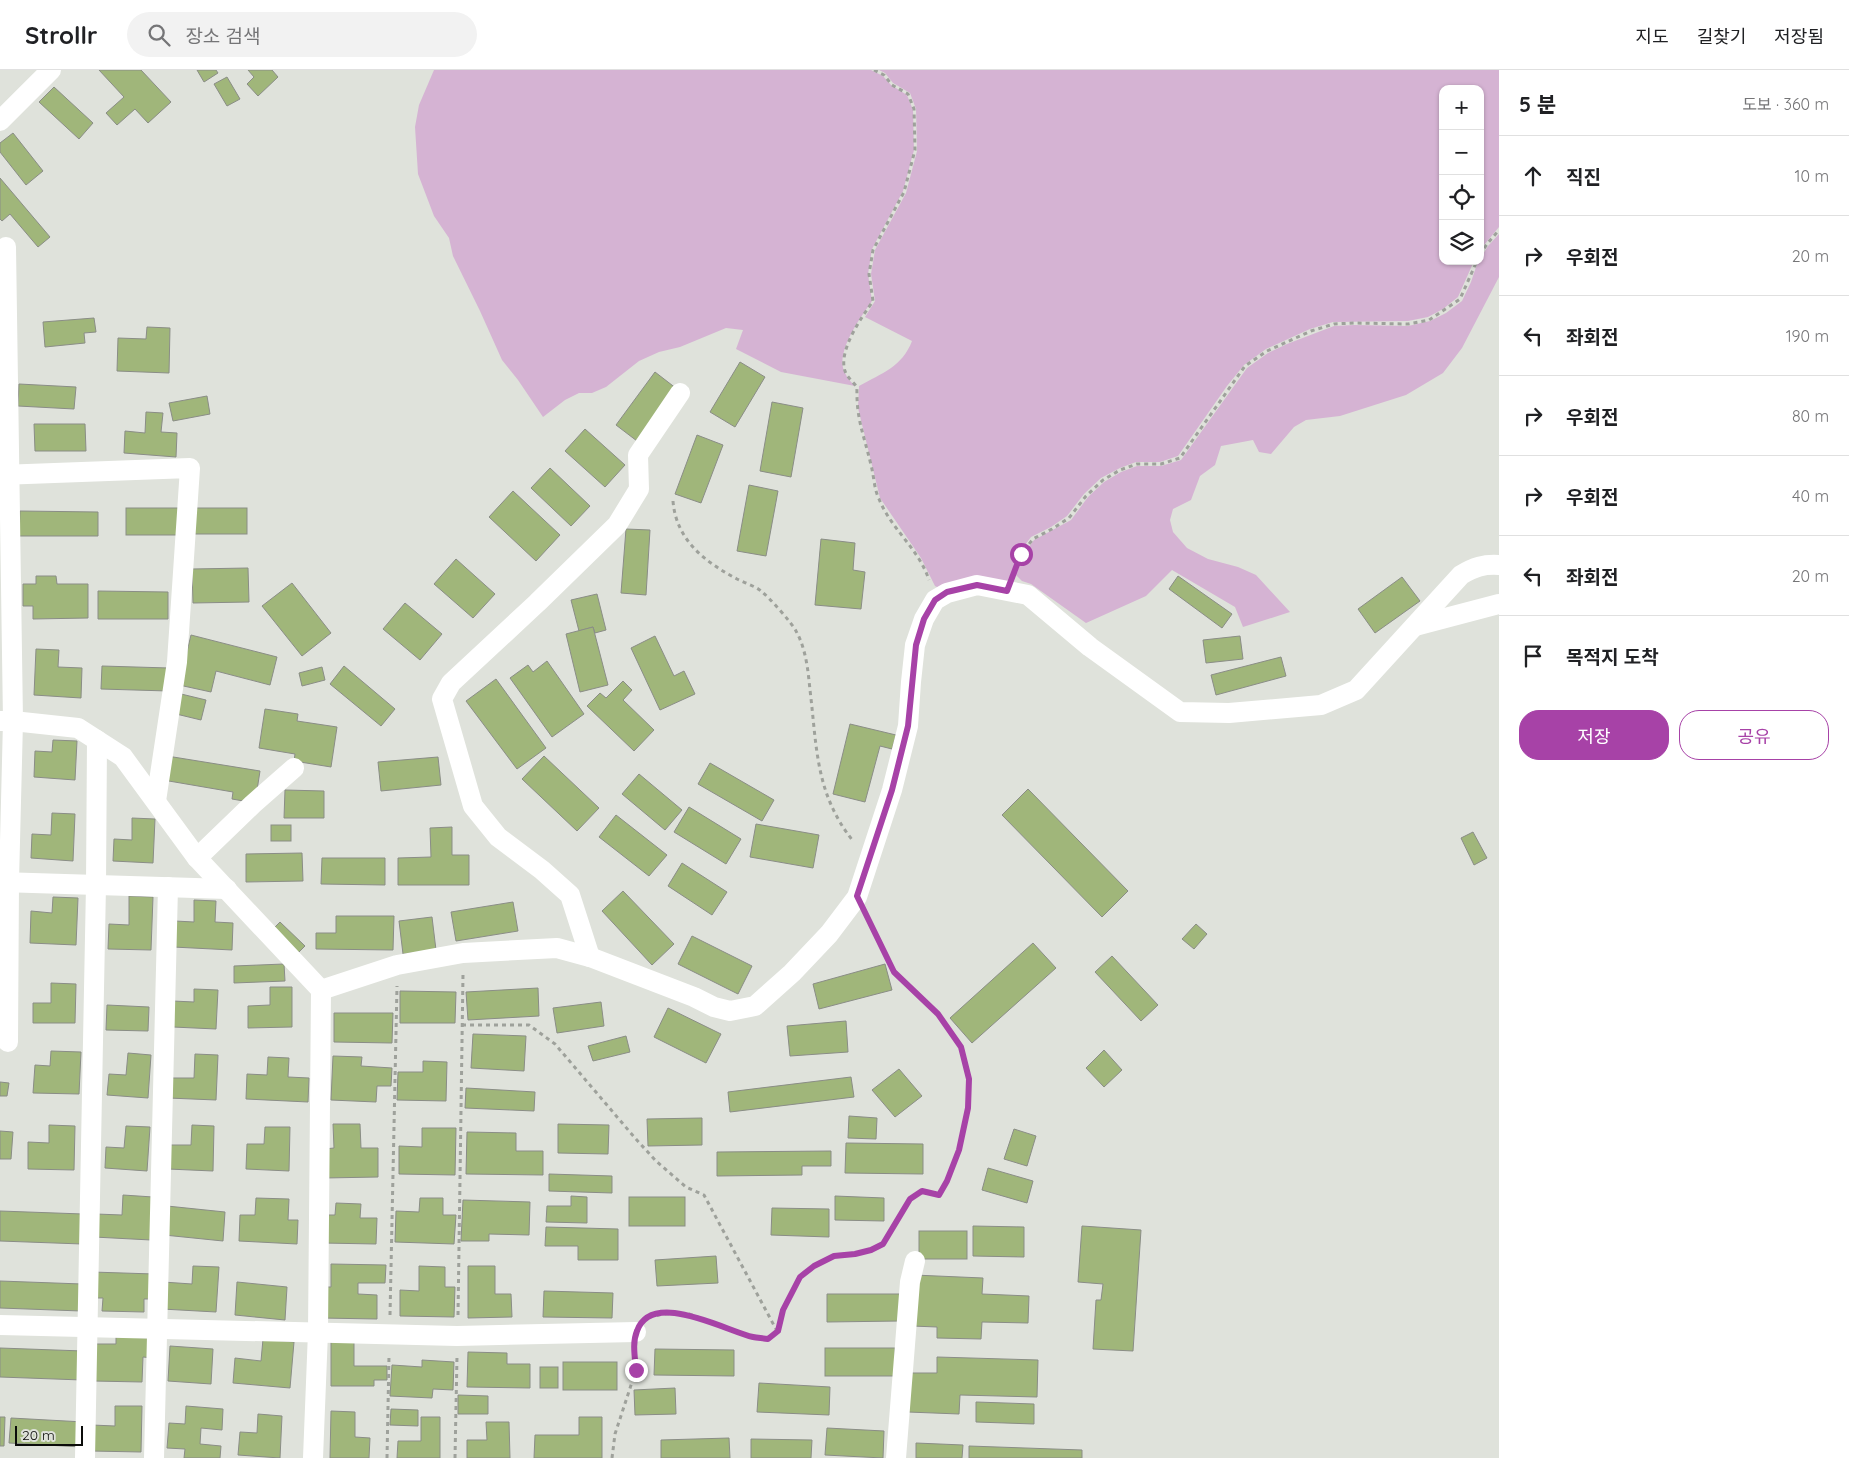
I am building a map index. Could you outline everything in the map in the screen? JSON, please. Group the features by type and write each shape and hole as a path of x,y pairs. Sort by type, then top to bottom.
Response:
{"street":[{"path":"0,120 51,70"},
{"path":"6,247 4,882 8,1042"},
{"path":"590,957 570,895 542,870 498,837 473,806 442,699 451,683 550,591 617,525 638,489 638,455 680,393"},
{"path":"5,475 190,468 178,662 156,801"},
{"path":"321,990 397,965 463,953 557,948 590,957 694,997 714,1007 730,1011 755,1006 792,973 829,934 857,896 892,790 908,726 916,645 924,619 935,600 947,592 977,585 1028,595 1090,647 1180,712 1229,714 1321,705 1356,690 1461,575 1474,567 1489,564 1499,565"},
{"path":"1415,626 1499,604"},
{"path":"6,721 78,728 123,756 197,858 321,990 318,1332 314,1458"},
{"path":"85,1458 97,740"},
{"path":"197,858 294,768"},
{"path":"4,882 227,889"},
{"path":"154,1458 168,887"},
{"path":"896,1458 910,1282 915,1261"},
{"path":"0,1325 457,1336 636,1332"}],"path":[{"path":"874,70 884,75 892,84 908,94 914,109 916,150 904,192 873,250 869,274 873,300 850,340 844,358 845,372 857,387 856,408 879,499 919,559 935,600"},
{"path":"1484,249 1499,230"},
{"path":"1007,591 1021,554 1033,539 1069,518 1086,496 1103,480 1120,470 1136,464 1160,464 1180,458 1245,366 1286,342 1311,331 1334,324 1408,324 1429,320 1460,299 1475,265"},
{"path":"672,501 673,512 679,527 692,548 723,571 762,591 796,630 803,649 808,673 816,753 829,804 844,830 869,861"},
{"path":"612,1458 615,1434 636,1370 634,1346 636,1332 643,1319 652,1315 689,1314 753,1337 768,1339 778,1331 783,1310 800,1277 814,1266 834,1256 855,1254 871,1250 883,1244 910,1199 922,1191 939,1195 947,1181 959,1150 968,1108 969,1079 961,1047 938,1014 894,972 857,896"},
{"path":"455,1458 463,953"},
{"path":"387,1458 397,965"},
{"path":"462,1024 529,1024 555,1044 656,1161 686,1187 704,1195 778,1331"}],"shaded area":[{"path":"434,70 871,70 883,76 891,85 907,95 913,110 914,150 903,191 872,249 868,274 872,301 850,336 843,356 845,373 855,386 781,372 736,349 743,330 726,328 639,361 606,387 592,393 579,393 565,400 543,417 502,360 453,256 449,238 434,216 418,174 415,127 419,105"},
{"path":"879,70 1499,70 1499,227 1484,245 1484,85 1439,85 1439,265 1472,265 1458,297 1443,309 1428,317 1408,321 1333,322 1310,329 1266,349 1244,365 1178,456 1160,462 1136,462 1101,478 1084,494 1067,516 1031,537 1019,553 1012,573 1006,583 943,590 935,586 921,558 880,498 858,408 859,386 897,363 908,350 912,341 865,317 875,301 871,274 875,250 906,193 917,151 916,109 910,93 893,83 885,73"},
{"path":"1499,234 1499,277 1462,348 1443,373 1406,395 1340,416 1306,420 1294,427 1271,454 1259,452 1253,440 1221,446 1215,465 1200,476 1191,500 1173,509 1170,520 1173,532 1187,548 1208,559 1238,567 1256,575 1290,612 1243,627 1235,607 1172,570 1146,596 1086,623 1031,584 1022,581 1016,575 1023,555 1034,540 1071,520 1088,497 1104,482 1121,472 1137,466 1161,466 1181,460 1247,368 1268,353 1334,326 1408,326 1430,321 1446,313 1462,301 1477,265 1484,265 1484,253"}],"building":[{"path":"99,70 141,70 171,102 148,123 135,109 117,125 106,113 124,97"},
{"path":"197,70 216,70 218,73 204,82"},
{"path":"248,70 272,70 278,77 258,96 247,84 254,77"},
{"path":"227,77 240,99 227,106 214,84"},
{"path":"54,87 93,123 79,139 39,102"},
{"path":"13,133 43,171 26,185 0,152 0,143"},
{"path":"0,178 50,237 38,247 10,214 2,221 0,219"},
{"path":"94,318 96,332 84,333 85,343 45,347 43,322"},
{"path":"147,327 170,328 169,373 117,371 118,338 146,339"},
{"path":"740,362 765,377 735,427 710,412"},
{"path":"655,372 677,389 637,441 616,425"},
{"path":"19,384 76,387 74,409 18,406"},
{"path":"207,396 210,414 173,421 169,403"},
{"path":"772,402 803,408 791,477 760,471"},
{"path":"146,412 163,413 161,432 177,433 176,457 124,453 125,431 145,433"},
{"path":"34,424 85,424 86,451 35,451"},
{"path":"585,429 625,465 605,487 565,451"},
{"path":"697,435 723,445 701,503 675,494"},
{"path":"550,468 590,506 571,526 531,488"},
{"path":"749,485 778,491 766,556 737,551"},
{"path":"513,491 560,535 536,561 489,517"},
{"path":"126,508 184,508 184,535 126,535"},
{"path":"191,508 247,508 247,534 191,534"},
{"path":"20,511 98,512 98,536 19,536"},
{"path":"626,529 650,530 646,595 621,593"},
{"path":"821,539 855,543 853,570 865,572 861,609 815,605"},
{"path":"456,559 495,594 473,618 434,584"},
{"path":"248,568 249,602 193,603 192,569"},
{"path":"36,576 56,576 57,584 88,584 88,618 33,619 33,606 23,606 23,584 36,584"},
{"path":"1178,576 1232,614 1222,628 1169,589"},
{"path":"1402,577 1420,601 1375,633 1358,609"},
{"path":"292,583 331,633 302,656 262,606"},
{"path":"98,591 168,592 168,619 98,619"},
{"path":"597,594 606,630 595,633 593,627 579,631 571,600"},
{"path":"405,603 442,634 420,660 383,629"},
{"path":"593,627 608,685 580,692 566,634"},
{"path":"191,635 277,657 270,685 216,671 211,692 179,685"},
{"path":"655,636 674,676 684,671 695,694 660,710 631,648"},
{"path":"1240,636 1243,659 1206,663 1203,640"},
{"path":"36,649 59,650 58,667 82,668 81,698 34,695"},
{"path":"1281,657 1286,676 1216,695 1211,675"},
{"path":"547,661 584,714 552,737 510,678 528,665 533,672"},
{"path":"102,666 169,668 168,691 101,689"},
{"path":"344,666 395,709 381,726 330,684"},
{"path":"322,667 325,680 302,686 299,673"},
{"path":"496,679 546,748 517,769 466,701"},
{"path":"623,681 632,690 623,700 654,730 634,751 587,706 600,693 606,698"},
{"path":"177,693 206,700 201,720 172,713"},
{"path":"265,709 298,714 297,721 337,727 331,767 294,761 295,754 259,748"},
{"path":"850,724 896,735 892,749 880,746 865,802 833,794"},
{"path":"53,740 77,741 75,780 34,777 35,751 52,752"},
{"path":"167,756 260,771 255,803 232,799 233,792 163,780"},
{"path":"544,756 599,808 577,831 522,779"},
{"path":"438,757 441,785 381,791 378,762"},
{"path":"710,763 774,800 762,821 698,784"},
{"path":"639,774 682,810 665,830 622,794"},
{"path":"1028,789 1128,891 1102,917 1002,815"},
{"path":"285,790 324,791 324,818 284,818"},
{"path":"689,807 741,839 726,864 674,832"},
{"path":"52,813 75,814 73,861 31,858 32,834 51,835"},
{"path":"616,815 667,855 649,876 599,837"},
{"path":"132,818 155,819 153,863 113,861 114,839 132,840"},
{"path":"756,824 819,835 813,868 750,857"},
{"path":"271,825 291,825 291,841 271,841"},
{"path":"452,827 452,855 469,855 469,885 398,885 398,858 431,857 430,828"},
{"path":"1473,832 1487,858 1474,865 1461,838"},
{"path":"302,853 303,881 246,882 246,854"},
{"path":"322,858 385,858 385,885 321,884"},
{"path":"682,863 727,892 712,915 668,886"},
{"path":"623,891 674,944 652,965 602,911"},
{"path":"129,896 153,897 151,950 108,949 109,924 129,925"},
{"path":"53,897 78,898 76,945 30,943 31,911 52,913"},
{"path":"194,900 216,901 215,922 233,923 232,950 173,947 175,921 194,922"},
{"path":"513,902 518,931 456,941 451,912"},
{"path":"336,916 394,916 393,950 316,949 316,933 336,933"},
{"path":"432,917 436,950 403,954 399,921"},
{"path":"280,922 305,946 296,955 271,931"},
{"path":"1196,924 1207,934 1194,949 1182,939"},
{"path":"692,936 752,966 738,994 678,964"},
{"path":"1033,943 1056,968 972,1043 950,1018"},
{"path":"1112,956 1158,1005 1141,1021 1095,972"},
{"path":"284,964 285,981 234,983 234,966"},
{"path":"885,964 892,990 819,1009 813,984"},
{"path":"51,983 76,984 75,1023 33,1023 33,1003 51,1003"},
{"path":"270,987 292,987 292,1027 248,1028 248,1006 270,1005"},
{"path":"538,988 539,1016 468,1020 466,992"},
{"path":"194,989 218,990 216,1029 173,1027 173,1001 194,1002"},
{"path":"400,991 456,992 455,1023 400,1023"},
{"path":"601,1002 604,1026 557,1033 553,1008"},
{"path":"107,1005 149,1007 148,1031 106,1030"},
{"path":"668,1008 721,1034 706,1063 654,1037"},
{"path":"334,1013 393,1013 392,1043 334,1042"},
{"path":"846,1021 848,1052 790,1056 787,1026"},
{"path":"473,1034 526,1036 524,1071 471,1068"},
{"path":"626,1036 630,1052 593,1061 588,1046"},
{"path":"1104,1050 1122,1070 1104,1087 1086,1068"},
{"path":"51,1051 81,1052 79,1094 33,1093 35,1065 50,1066"},
{"path":"128,1053 151,1055 148,1098 107,1095 109,1074 126,1075"},
{"path":"195,1054 218,1055 216,1100 168,1098 169,1078 194,1078"},
{"path":"333,1056 362,1057 361,1066 392,1068 391,1086 377,1086 376,1102 331,1100"},
{"path":"268,1057 289,1058 288,1077 309,1078 308,1102 246,1099 247,1074 267,1075"},
{"path":"423,1061 447,1062 446,1101 397,1100 398,1072 423,1072"},
{"path":"899,1069 922,1096 895,1117 872,1090"},
{"path":"851,1077 854,1097 730,1112 728,1092"},
{"path":"0,1082 9,1083 7,1096 0,1096"},
{"path":"466,1088 535,1092 534,1111 465,1108"},
{"path":"849,1116 877,1118 876,1139 848,1138"},
{"path":"702,1118 702,1145 648,1146 647,1119"},
{"path":"333,1124 360,1124 361,1148 378,1148 378,1177 325,1178 324,1149 334,1148"},
{"path":"558,1124 609,1125 608,1154 558,1153"},
{"path":"49,1125 75,1126 74,1170 28,1169 28,1142 49,1143"},
{"path":"192,1125 214,1126 213,1171 168,1169 169,1145 191,1145"},
{"path":"126,1126 150,1127 147,1171 105,1168 106,1147 124,1148"},
{"path":"265,1127 290,1127 289,1171 246,1169 247,1144 264,1144"},
{"path":"422,1128 456,1128 455,1175 399,1174 399,1146 422,1147"},
{"path":"1014,1129 1036,1136 1027,1166 1004,1159"},
{"path":"0,1131 13,1132 11,1159 0,1159"},
{"path":"467,1132 516,1133 516,1151 543,1151 543,1175 466,1174"},
{"path":"846,1143 923,1144 923,1174 845,1173"},
{"path":"831,1151 831,1166 802,1166 802,1175 717,1176 717,1152"},
{"path":"988,1168 1033,1181 1027,1203 982,1190"},
{"path":"549,1174 612,1176 612,1193 549,1191"},
{"path":"123,1195 153,1197 151,1240 94,1237 96,1214 122,1215"},
{"path":"571,1196 587,1197 587,1223 546,1222 547,1206 571,1206"},
{"path":"835,1196 884,1198 884,1221 835,1220"},
{"path":"629,1197 685,1197 685,1226 629,1226"},
{"path":"256,1198 289,1199 288,1220 298,1220 297,1244 239,1241 240,1215 255,1215"},
{"path":"420,1198 443,1198 443,1215 456,1215 454,1244 395,1242 396,1211 419,1212"},
{"path":"463,1200 530,1202 529,1235 489,1234 489,1241 461,1241"},
{"path":"336,1203 361,1204 360,1218 377,1218 376,1244 322,1243 322,1215 335,1215"},
{"path":"167,1206 225,1212 223,1241 164,1235"},
{"path":"772,1208 829,1209 829,1237 771,1235"},
{"path":"0,1211 83,1214 82,1244 0,1241"},
{"path":"973,1226 1024,1227 1024,1257 973,1256"},
{"path":"1082,1226 1141,1230 1133,1351 1093,1349 1096,1300 1101,1300 1103,1284 1078,1282"},
{"path":"546,1227 618,1229 618,1260 578,1260 578,1246 545,1246"},
{"path":"919,1231 967,1231 967,1259 919,1259"},
{"path":"716,1256 718,1283 657,1286 655,1260"},
{"path":"331,1264 386,1265 385,1283 358,1283 358,1294 377,1295 377,1319 321,1318 321,1287 331,1287"},
{"path":"193,1266 219,1267 216,1312 162,1309 163,1282 192,1284"},
{"path":"419,1266 445,1267 445,1287 455,1287 454,1317 400,1316 400,1290 419,1291"},
{"path":"468,1266 495,1266 495,1294 511,1294 512,1317 468,1318"},
{"path":"92,1272 154,1274 153,1299 144,1299 144,1312 102,1311 103,1298 91,1298"},
{"path":"914,1275 983,1278 982,1294 1029,1296 1028,1323 982,1322 981,1339 937,1338 937,1327 912,1326"},
{"path":"0,1281 82,1284 81,1311 0,1308"},
{"path":"237,1282 287,1287 285,1320 235,1315"},
{"path":"544,1291 613,1293 612,1318 543,1317"},
{"path":"827,1294 900,1294 900,1321 827,1322"},
{"path":"116,1337 153,1338 153,1358 143,1357 142,1382 93,1381 94,1344 116,1344"},
{"path":"331,1338 354,1338 354,1366 387,1366 387,1380 374,1380 374,1386 331,1386"},
{"path":"263,1339 294,1342 290,1388 233,1383 235,1358 261,1361"},
{"path":"170,1346 213,1349 211,1384 168,1381"},
{"path":"0,1348 83,1351 82,1380 0,1377"},
{"path":"825,1348 895,1348 895,1376 825,1376"},
{"path":"655,1349 734,1350 734,1376 654,1375"},
{"path":"468,1352 507,1353 507,1364 530,1364 530,1388 467,1387"},
{"path":"937,1357 1038,1360 1037,1397 960,1395 959,1414 908,1412 909,1373 937,1373"},
{"path":"422,1360 454,1362 453,1390 433,1389 432,1398 390,1396 392,1365 422,1367"},
{"path":"563,1362 617,1362 617,1390 563,1390"},
{"path":"540,1367 558,1367 558,1388 540,1388"},
{"path":"759,1383 830,1387 829,1415 757,1412"},
{"path":"675,1388 676,1414 635,1415 634,1390"},
{"path":"458,1395 488,1396 488,1414 458,1414"},
{"path":"976,1402 1034,1404 1034,1424 976,1422"},
{"path":"115,1406 142,1406 141,1452 91,1451 92,1425 115,1426"},
{"path":"186,1406 223,1409 222,1430 201,1428 200,1444 221,1446 220,1458 184,1458 185,1449 167,1448 169,1423 185,1424"},
{"path":"391,1409 418,1410 418,1426 390,1425"},
{"path":"331,1411 355,1412 355,1437 370,1438 369,1458 330,1458"},
{"path":"258,1414 282,1416 280,1458 238,1455 240,1432 257,1433"},
{"path":"0,1417 5,1417 4,1446 0,1446"},
{"path":"421,1417 440,1417 440,1458 397,1458 398,1441 421,1441"},
{"path":"579,1417 602,1417 602,1458 534,1458 535,1435 579,1435"},
{"path":"11,1418 84,1422 82,1447 9,1443"},
{"path":"486,1422 509,1422 510,1458 467,1458 467,1440 487,1440"},
{"path":"827,1428 884,1431 883,1458 825,1455"},
{"path":"729,1438 730,1458 661,1458 661,1440"},
{"path":"751,1439 812,1440 811,1458 751,1458"},
{"path":"916,1443 963,1445 962,1458 916,1458"},
{"path":"969,1446 1082,1450 1082,1458 969,1458"}],"route":[{"path":"636,1370 634,1346 636,1332 643,1319 652,1315 689,1314 753,1337 768,1339 778,1331 783,1310 800,1277 814,1266 834,1256 855,1254 871,1250 883,1244 910,1199 922,1191 939,1195 947,1181 959,1150 968,1108 969,1079 961,1047 938,1014 894,972 857,896 892,790 908,726 916,645 924,619 935,600 947,592 977,585 1007,591 1021,554"}]}
